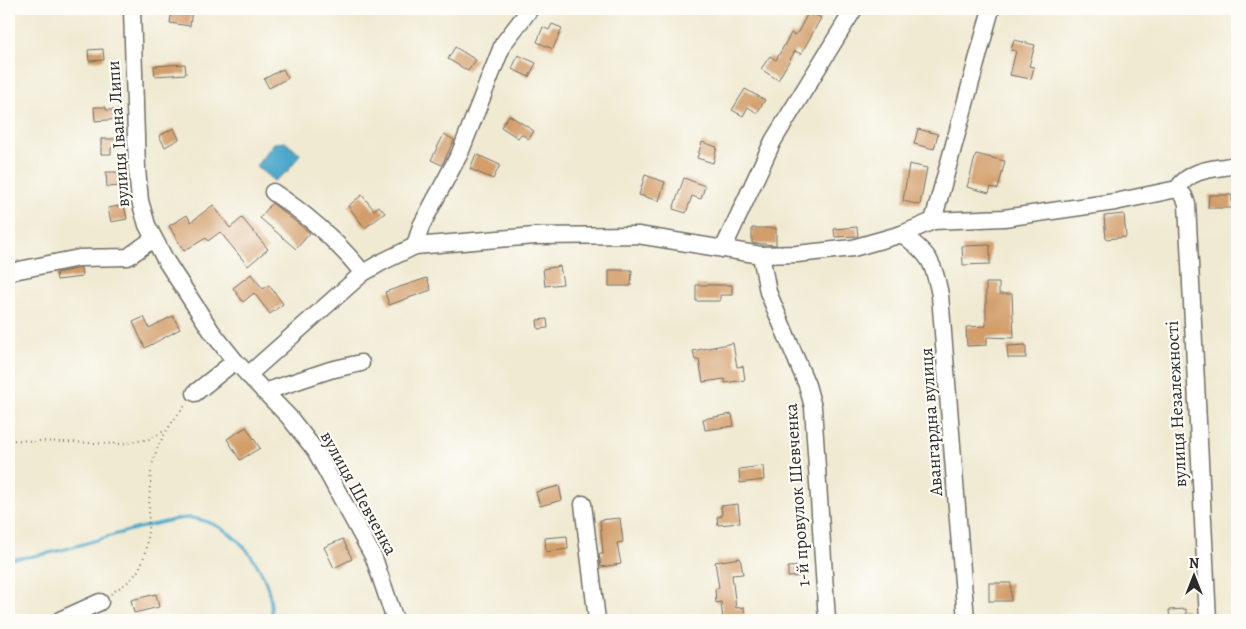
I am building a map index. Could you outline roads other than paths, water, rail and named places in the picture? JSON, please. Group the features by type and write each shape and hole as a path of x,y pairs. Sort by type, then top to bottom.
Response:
{"street":[{"name":"вулиця Івана Липи","path":"132,9 137,169 143,214 153,239 196,308 235,361 248,375"},
{"path":"415,246 421,226 460,153 499,53 513,30 530,9"},
{"path":"723,249 773,141 854,9"},
{"path":"933,221 991,9"},
{"path":"248,375 363,274 382,262 415,246 535,236 618,234 638,235 761,255 829,252 853,248 902,234 933,221 1004,218 1115,202 1177,189 1184,178 1192,173 1237,165"},
{"name":"вулиця Незалежності","path":"1177,189 1184,196 1187,204 1208,620"},
{"path":"273,192 301,211 344,250 363,274"},
{"name":"Авангардна вулиця","path":"902,234 922,249 929,258 940,295 966,620"},
{"path":"9,272 79,258 128,257 153,239"},
{"name":"1-й провулок Шевченка","path":"761,255 768,292 807,386 812,407 827,620"},
{"path":"195,393 235,361"},
{"path":"264,392 330,370 361,363"},
{"name":"вулиця Шевченка","path":"248,375 304,434 328,471 374,558 395,620"},
{"path":"582,504 597,620"},
{"path":"60,620 100,602"}],"water":[{"path":"285,142 300,154 288,171 274,181 256,166 274,143"}],"waterway":[{"path":"9,559 46,554 171,520 197,519 221,528 247,550 268,587 271,603 271,620"}]}
